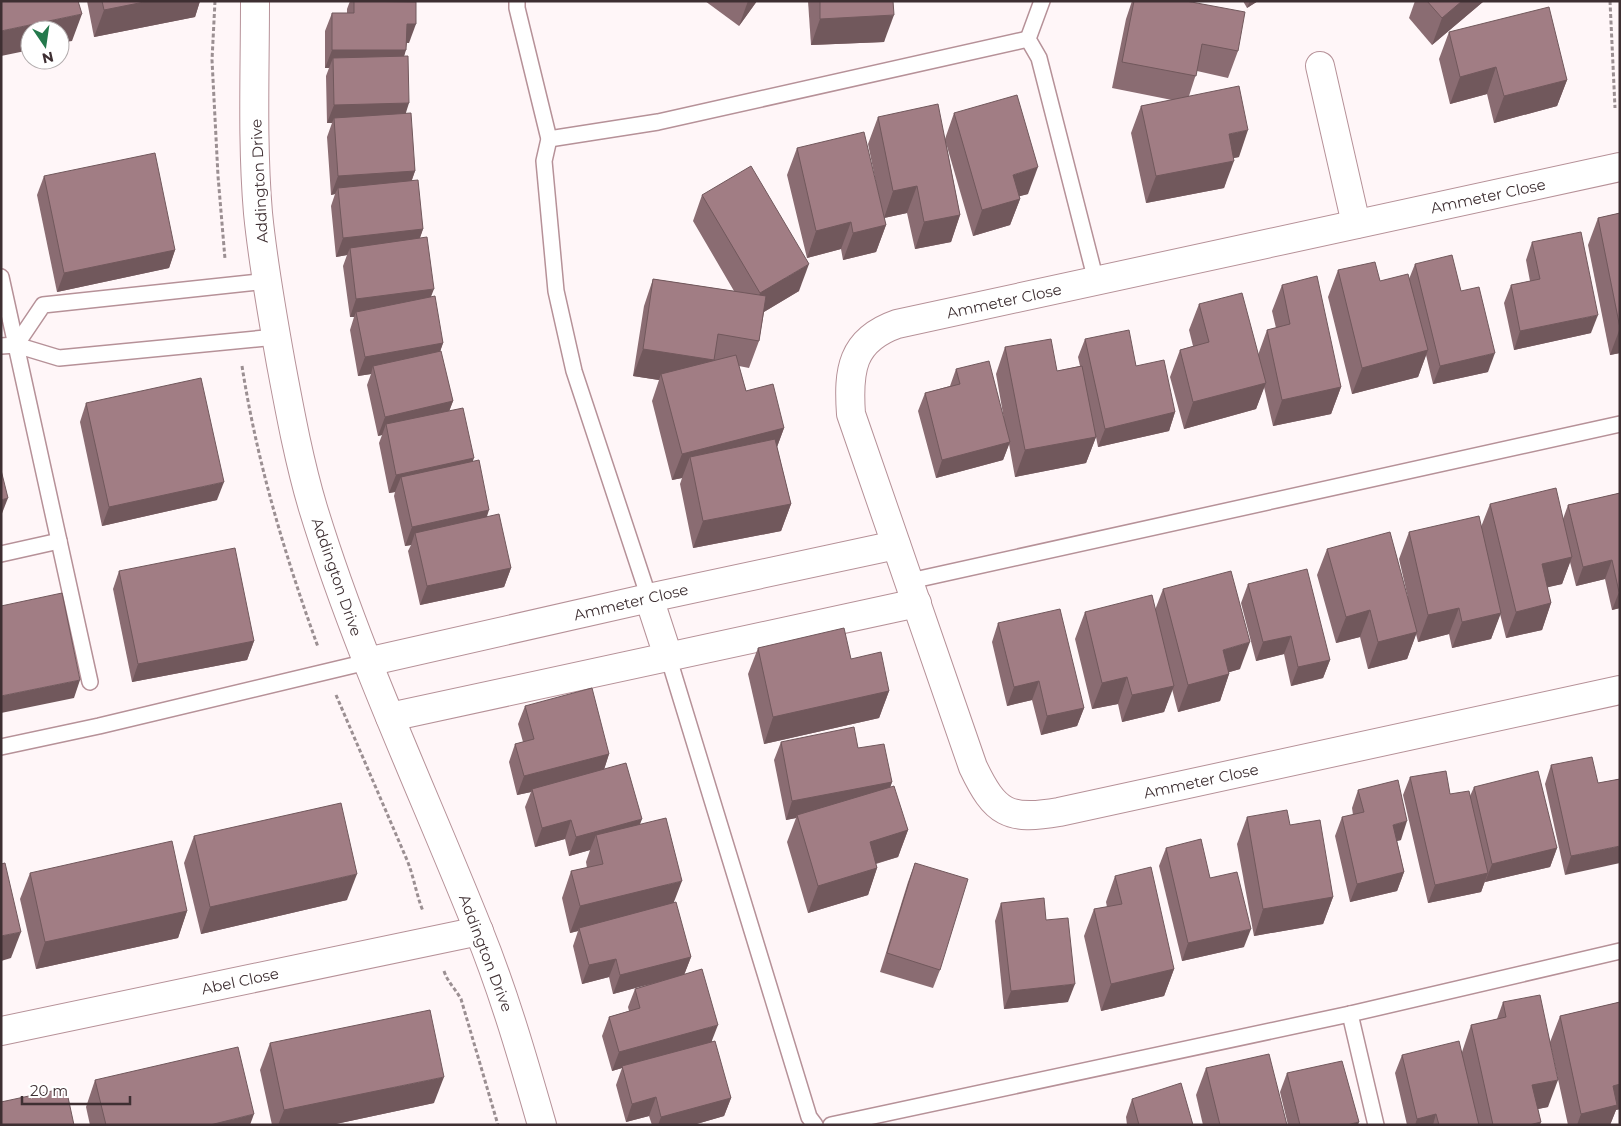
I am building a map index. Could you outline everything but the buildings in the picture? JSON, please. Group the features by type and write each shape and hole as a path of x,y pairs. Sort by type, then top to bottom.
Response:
{"street":[{"name":"Addington Drive","path":"255,1 255,144 258,212 276,337 312,505 367,662 479,931 512,1019 542,1125"},
{"path":"1320,66 1356,224"},
{"name":"Ammeter Close","path":"1620,167 897,324 880,330 856,356 851,375 850,392 852,414 973,767 991,800 1002,809 1019,816 1037,816 1059,812 1620,690"},
{"name":"Ammeter Close","path":"367,662 649,598 896,545"},
{"path":"390,717 668,656 913,592"},
{"path":"649,598 668,656"},
{"name":"Abel Close","path":"1,1031 479,931"}],"lane":[{"path":"517,1 517,8 549,140 544,161 556,290 574,371 649,598"},
{"path":"1028,39 1042,1"},
{"path":"549,140 658,122 1028,39"},
{"path":"1028,39 1039,58 1096,281"},
{"path":"1,277 9,345 59,541 90,682"},
{"path":"9,345 43,305 267,281"},
{"path":"9,345 59,358 276,337"},
{"path":"913,592 1620,424"},
{"path":"1,554 59,541"},
{"path":"668,656 809,1117 815,1125"},
{"path":"1,747 109,724 367,662"},
{"path":"831,1125 1350,1014 1620,950"},
{"path":"1350,1014 1376,1125"}],"path":[{"path":"1610,1 1615,108"},
{"path":"448,983 454,988 461,999 498,1125"}]}
